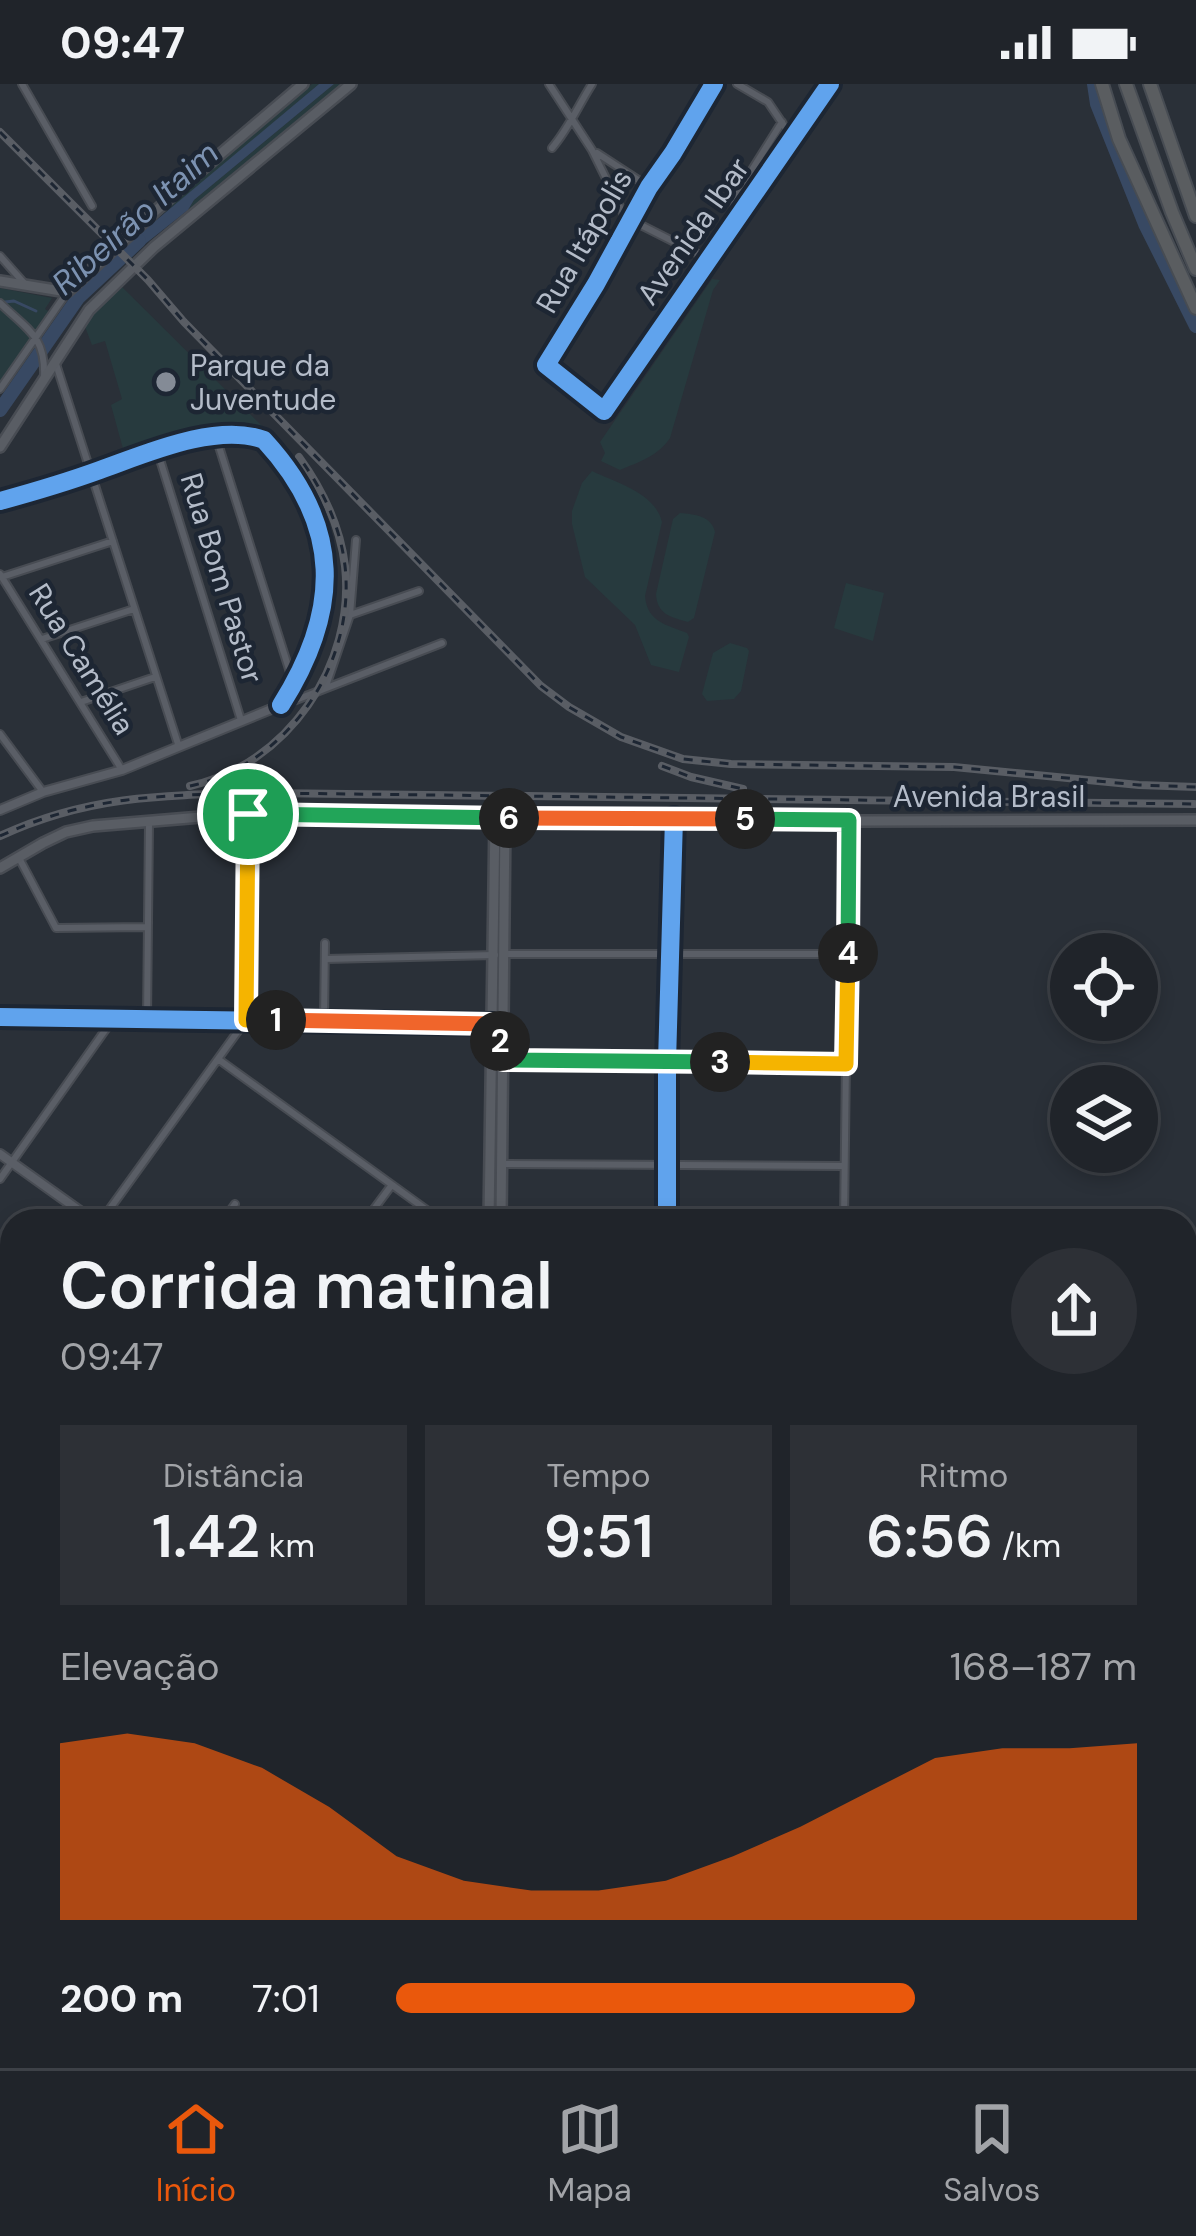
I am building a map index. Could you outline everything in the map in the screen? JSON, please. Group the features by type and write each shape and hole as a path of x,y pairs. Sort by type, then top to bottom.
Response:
{"highway":[{"path":"1102,84 1119,139 1196,308"},
{"path":"1126,84 1196,269"},
{"path":"1150,84 1196,216"}],"main road":[{"path":"0,281 67,292 303,84"},
{"path":"0,446 89,310 131,267 351,84"},
{"name":"Avenida Brasil","path":"0,868 66,832 93,826 248,814 1196,820"},
{"path":"500,818 502,1209"},
{"path":"489,1209 492,1024 499,954"},
{"path":"492,1024 500,1031 503,1060"}],"street":[{"path":"22,84 92,206"},
{"path":"549,84 630,221 710,260"},
{"path":"552,148 592,84"},
{"name":"Rua Itápolis","path":"604,411 546,365 714,84"},
{"path":"737,84 768,102 793,139"},
{"name":"Avenida Ibar","path":"604,411 830,84"},
{"path":"734,224 736,197 782,122"},
{"path":"592,150 649,187"},
{"path":"0,257 26,286"},
{"path":"0,389 67,292"},
{"path":"0,303 38,340 45,355 44,382"},
{"path":"56,364 179,748"},
{"path":"0,501 182,440 216,436 264,440 308,500 324,558 317,633 281,705"},
{"path":"216,436 294,686"},
{"name":"Rua Bom Pastor","path":"157,450 241,721"},
{"path":"1,576 113,540"},
{"path":"324,689 350,614 356,540"},
{"name":"Rua Camélia","path":"1,576 122,770"},
{"path":"350,614 419,591"},
{"path":"42,639 134,609"},
{"path":"0,798 5,808 122,770 442,643"},
{"path":"80,702 155,677"},
{"path":"0,734 43,792"},
{"path":"106,1209 246,1020 248,814"},
{"path":"667,1209 674,818"},
{"path":"147,1019 149,819"},
{"path":"844,1209 849,820"},
{"path":"18,856 56,928 147,927"},
{"path":"324,1020 326,943"},
{"path":"326,959 669,952 848,955"},
{"path":"0,1017 492,1024"},
{"path":"0,1179 113,1018"},
{"path":"218,1059 425,1209"},
{"path":"503,1060 846,1064"},
{"path":"0,1154 80,1209"},
{"path":"501,1164 844,1166"},
{"path":"374,1209 391,1186"},
{"path":"231,1209 235,1204"}],"green space":[{"path":"312,84 319,84 157,218 185,191"},
{"path":"334,84 341,84 188,210 194,200"},
{"path":"712,279 720,280 713,290 670,438 654,454 620,470 601,461 605,453 600,442"},
{"name":"Parque da Juventude","path":"120,285 267,431 199,430 125,456 111,405 122,399 105,341 92,345 84,324"},
{"path":"0,288 52,298 45,309 56,316 0,394"},
{"path":"592,471 634,490 658,512 662,522 645,596 654,617 689,637 679,672 651,665 635,625 585,577 572,511"},
{"path":"680,513 706,519 715,532 694,618 688,622 662,610 656,594 673,519"},
{"path":"846,583 884,593 873,641 834,628"},
{"path":"730,643 749,651 741,691 734,699 707,701 702,694 713,653"}],"water":[{"path":"319,84 334,84 130,256 123,248"}],"waterway":[{"path":"1094,84 1097,104 1145,224 1196,326"},
{"name":"Ribeirão Itaim","path":"0,410 78,298 139,241"},
{"path":"5,302 36,311"}],"railway":[{"path":"0,132 541,686 621,737 683,759 731,764 954,767 1196,787"},
{"path":"190,786 225,775 257,757 285,733 326,674 339,639 345,603 343,551 329,508 299,457"},
{"path":"662,766 743,789"},
{"path":"0,836 98,804 163,796 266,793 1194,804"}],"cycle path":[{"path":"714,84 546,365 604,411 830,84"},
{"path":"0,501 181,442 225,435 264,440 308,504 325,569 315,636 281,705"},
{"path":"667,1209 674,818"},
{"path":"0,1017 492,1024"}],"place":[{"name":"Parque da Juventude","path":"166,382"}],"route":[{"path":"248,814 849,820 846,1064 503,1060 500,1031 494,1024 246,1020 248,814"}]}
